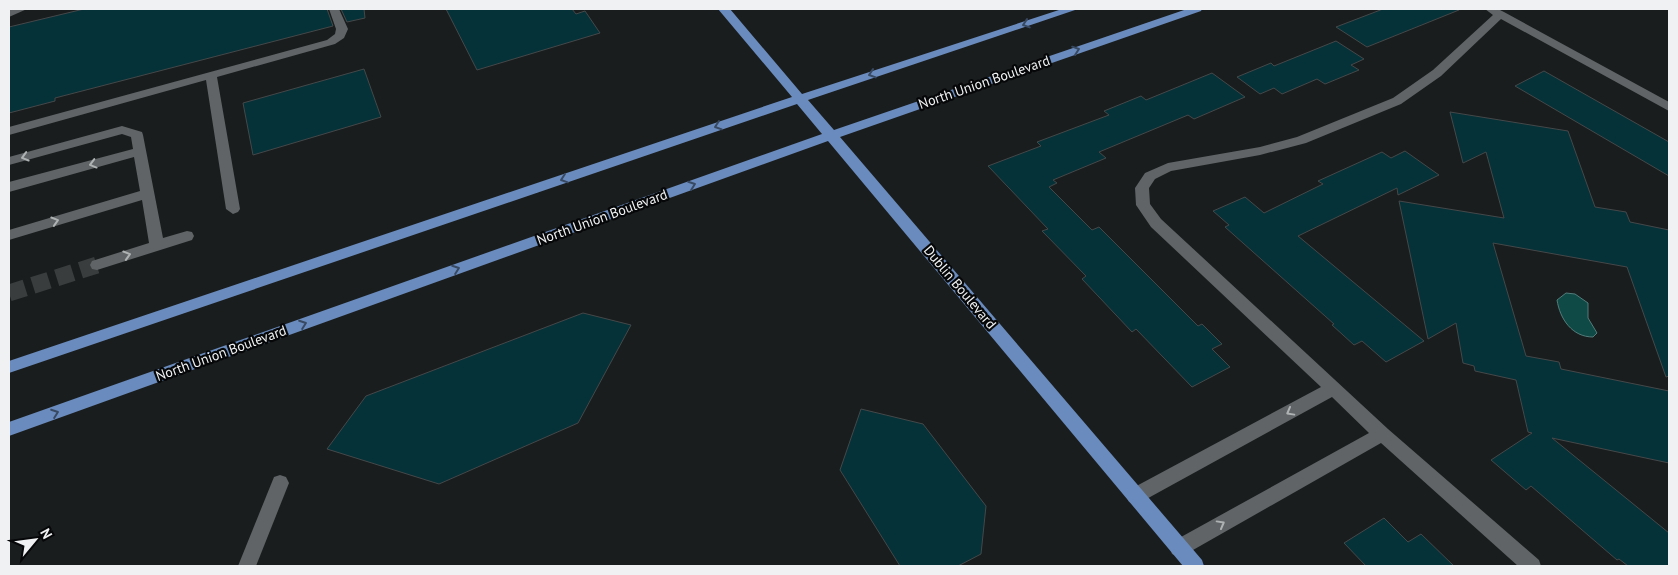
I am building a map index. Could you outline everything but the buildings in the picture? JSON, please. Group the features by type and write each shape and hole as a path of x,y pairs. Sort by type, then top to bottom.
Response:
{"main road":[{"name":"Dublin Boulevard","path":"724,9 1195,566"},
{"path":"9,367 800,98 1072,9"},
{"name":"North Union Boulevard","path":"9,429 831,135 1197,9"}],"lane":[{"path":"9,14 21,9"},
{"path":"9,131 331,42 340,36 342,29 334,9"},
{"path":"1532,566 1332,389 1156,223 1143,204 1142,188 1150,176 1168,167 1260,151 1301,140 1397,101 1437,74 1495,12 1669,107"},
{"path":"211,75 233,208"},
{"path":"9,161 122,130 137,135 146,194 157,246"},
{"path":"9,187 140,151"},
{"path":"9,235 146,194"},
{"path":"97,265 187,236"},
{"path":"1135,496 1332,389"},
{"path":"1179,548 1382,434"},
{"path":"247,566 280,483"}],"water":[{"path":"1566,293 1575,294 1588,303 1588,318 1597,333 1593,337 1579,334 1568,326 1564,320 1557,300"}],"tunnel":[{"path":"9,293 97,265"}]}
